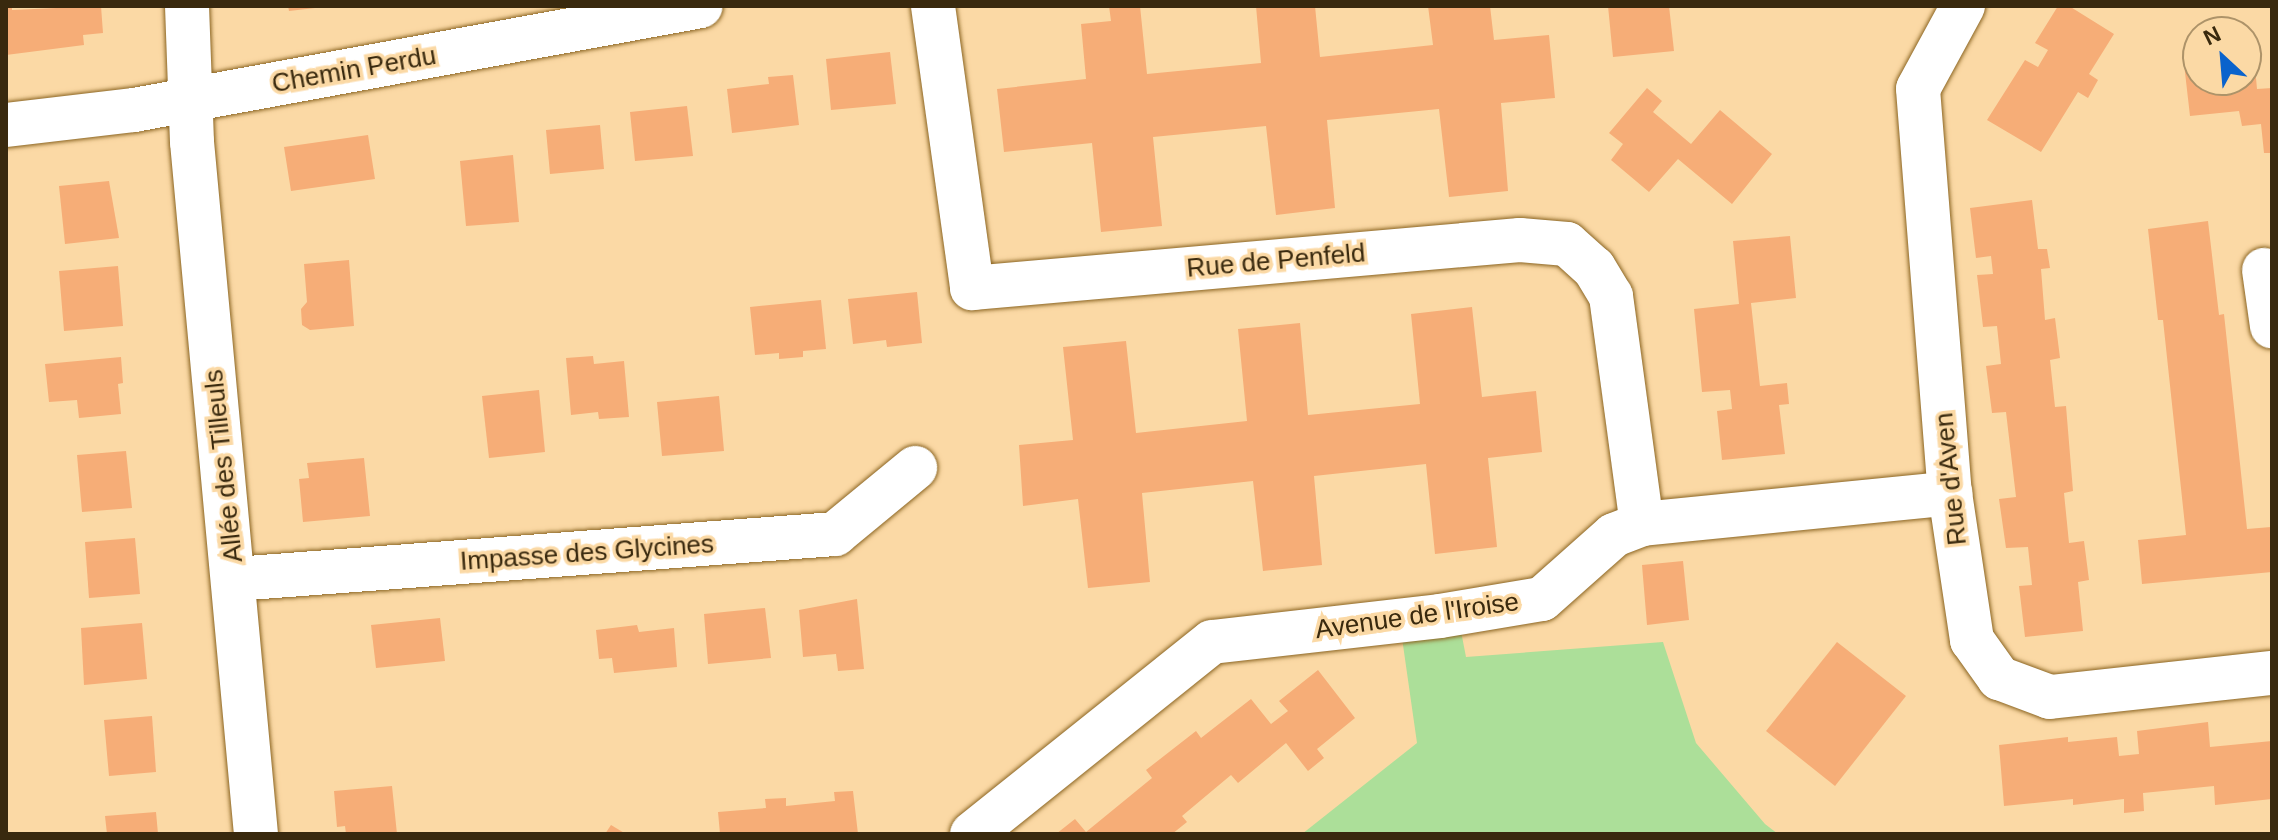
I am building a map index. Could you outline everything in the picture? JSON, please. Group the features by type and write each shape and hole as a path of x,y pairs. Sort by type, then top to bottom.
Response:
{"street":[{"name":"Allée des Tilleuls","path":"187,6 192,142 235,579 256,834"},
{"name":"Chemin Perdu","path":"6,125 134,110 701,6"},
{"name":"Rue de Penfeld","path":"933,6 972,288 1520,240 1567,244 1594,268 1611,296 1642,524"},
{"name":"Rue d'Aven","path":"1963,6 1918,89 1950,493 1972,640 1999,678 2050,697 2272,673"},
{"path":"2264,270 2272,326"},
{"name":"Impasse des Glycines","path":"235,579 835,534 915,468"},
{"name":"Avenue de l'Iroise","path":"972,834 1212,642 1440,616 1542,599 1614,535 1642,524 1950,493"}],"green space":[{"path":"1460,626 1466,657 1663,642 1696,743 1765,824 1778,834 1302,834 1417,743 1401,631"}],"building":[{"path":"6,6 12,6 12,10 101,6 103,33 83,35 84,45 6,55"},
{"path":"288,6 314,6 315,8 289,11"},
{"path":"1109,6 1140,6 1147,74 1261,63 1256,6 1315,6 1320,57 1433,45 1428,6 1490,6 1494,40 1549,35 1555,98 1501,103 1508,191 1449,197 1439,109 1327,120 1335,208 1276,215 1266,126 1153,137 1162,226 1101,232 1092,143 1004,152 997,89 1086,79 1081,24 1111,21"},
{"path":"1608,6 1669,6 1674,51 1613,57"},
{"path":"2058,6 2069,6 2114,34 2089,74 2098,80 2088,98 2078,92 2041,152 1987,120 2025,60 2038,67 2048,50 2035,43"},
{"path":"890,52 896,104 831,110 826,59"},
{"path":"793,75 799,125 732,133 727,89 769,84 768,77"},
{"path":"1647,88 1662,101 1653,112 1691,144 1720,110 1772,154 1732,204 1678,159 1649,192 1611,160 1623,144 1609,133"},
{"path":"2272,88 2272,153 2264,153 2261,124 2242,126 2239,111 2190,116 2188,96 2262,96 2262,89"},
{"path":"687,106 693,156 635,161 630,112"},
{"path":"600,125 604,169 550,174 546,130"},
{"path":"368,135 375,179 291,191 284,147"},
{"path":"513,155 519,222 466,226 460,161"},
{"path":"109,181 119,238 65,244 59,186"},
{"path":"2032,200 2038,249 2047,249 2050,268 2041,269 2045,320 2055,318 2060,358 2050,360 2055,407 2066,406 2073,491 2064,493 2069,543 2084,541 2089,580 2078,582 2083,631 2025,637 2019,586 2032,585 2028,547 2006,548 1999,499 2016,497 2006,412 1992,413 1986,366 2001,364 1997,326 1983,327 1977,275 1993,274 1991,256 1976,258 1970,208"},
{"path":"2208,221 2219,315 2224,314 2247,529 2271,527 2272,572 2142,584 2138,540 2186,535 2163,320 2158,320 2148,229"},
{"path":"1790,236 1796,298 1751,303 1760,386 1787,383 1789,404 1779,405 1785,454 1722,460 1717,411 1732,409 1730,390 1702,392 1694,309 1739,304 1733,241"},
{"path":"349,260 354,326 310,330 302,325 301,309 307,302 304,264"},
{"path":"118,266 123,326 64,331 59,271"},
{"path":"917,292 922,343 887,347 886,340 853,344 848,299"},
{"path":"821,300 826,349 803,351 803,357 779,359 779,353 755,355 750,307"},
{"path":"1472,307 1482,397 1536,391 1542,452 1488,458 1497,547 1435,554 1426,464 1314,476 1322,565 1263,571 1253,481 1142,493 1150,582 1088,588 1078,499 1023,506 1019,445 1073,440 1063,347 1126,341 1136,433 1247,421 1238,329 1300,323 1308,415 1420,404 1411,314"},
{"path":"593,356 594,364 624,361 629,417 599,419 598,412 571,415 566,358"},
{"path":"121,357 123,383 118,384 121,414 79,418 77,400 49,402 45,364"},
{"path":"539,390 545,452 489,458 482,396"},
{"path":"719,396 724,451 662,456 657,402"},
{"path":"126,451 132,508 82,512 77,455"},
{"path":"364,458 370,516 303,522 299,479 309,478 307,463"},
{"path":"135,538 140,594 89,598 85,542"},
{"path":"1683,561 1689,620 1647,625 1642,565"},
{"path":"857,599 864,669 838,671 836,654 803,657 799,610"},
{"path":"765,608 771,658 708,664 704,614"},
{"path":"440,618 445,661 376,668 371,625"},
{"path":"142,623 147,679 84,685 81,628"},
{"path":"637,625 639,632 674,628 677,667 614,673 612,658 599,659 596,630"},
{"path":"1837,642 1906,696 1835,786 1766,731"},
{"path":"1318,670 1355,718 1317,749 1324,758 1308,771 1286,743 1238,783 1231,775 1182,816 1187,822 1172,834 1056,834 1075,819 1086,832 1152,778 1146,770 1196,731 1201,738 1251,699 1271,724 1288,711 1279,701"},
{"path":"152,716 156,772 109,776 104,720"},
{"path":"2208,722 2210,747 2272,741 2272,799 2215,805 2214,786 2143,793 2144,811 2124,813 2124,799 2073,805 2073,799 2004,806 1999,745 2068,737 2068,742 2117,737 2119,756 2139,754 2137,731"},
{"path":"392,786 397,834 346,834 345,826 337,827 334,791"},
{"path":"853,791 858,834 720,834 718,812 766,808 765,799 786,798 786,806 835,801 834,792"},
{"path":"156,812 158,834 107,834 105,816"},
{"path":"611,825 626,834 605,834"}]}
